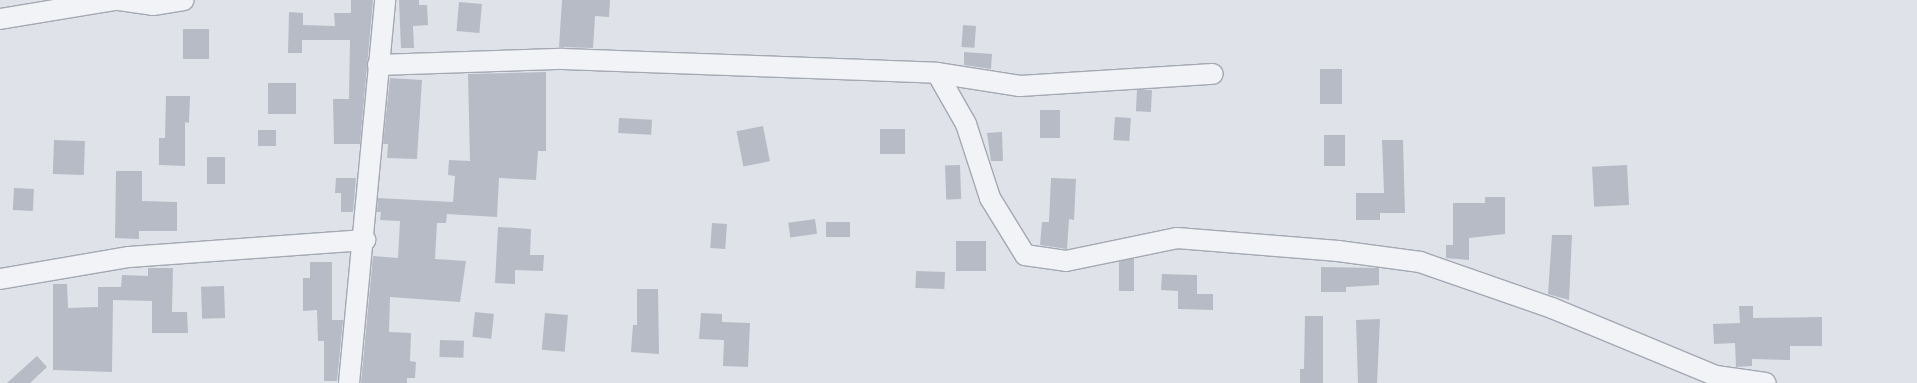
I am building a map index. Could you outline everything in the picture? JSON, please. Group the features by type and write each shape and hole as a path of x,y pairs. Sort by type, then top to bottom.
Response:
{"street":[{"path":"0,19 115,0"},
{"path":"119,0 153,5 184,0"},
{"path":"349,383 365,240 378,64 385,0"},
{"path":"378,64 563,59 937,74 1020,86 1213,74"},
{"path":"937,74 966,124 990,198 1024,255 1066,261 1177,238 1338,251 1420,262 1552,308 1716,376 1766,383"},
{"path":"0,279 129,257 365,240"}],"building":[{"path":"351,0 373,0 360,144 334,144 333,99 349,99 350,40 302,40 302,53 288,53 289,12 303,13 303,25 335,26 334,13 351,13"},
{"path":"399,0 419,0 419,5 427,5 428,25 413,26 414,48 401,48"},
{"path":"562,0 610,0 609,17 595,16 593,48 559,47"},
{"path":"459,2 482,4 479,33 456,31"},
{"path":"963,25 976,26 974,48 961,47"},
{"path":"183,29 209,29 209,59 183,59"},
{"path":"964,52 992,54 991,69 964,65"},
{"path":"1320,69 1342,69 1342,104 1320,104"},
{"path":"546,72 546,151 538,151 536,180 499,178 497,217 447,214 446,223 437,223 435,259 466,261 460,302 390,297 389,332 411,333 410,361 416,362 415,378 407,378 407,383 361,383 373,256 398,258 400,221 380,220 381,212 377,212 378,198 453,202 455,176 448,175 449,160 470,161 468,74"},
{"path":"390,78 422,80 417,159 387,158 388,144 383,144"},
{"path":"268,83 296,83 296,114 268,114"},
{"path":"1137,89 1152,90 1151,112 1136,111"},
{"path":"166,96 190,96 189,123 185,122 185,166 159,165 159,138 165,138"},
{"path":"1040,110 1060,110 1060,138 1040,138"},
{"path":"1115,117 1131,118 1129,141 1113,140"},
{"path":"619,118 652,120 651,135 618,133"},
{"path":"763,126 770,161 743,166 736,131"},
{"path":"880,129 905,129 905,154 880,154"},
{"path":"258,130 276,130 276,146 258,146"},
{"path":"1002,132 1003,161 991,161 987,133"},
{"path":"1324,135 1345,135 1345,166 1324,166"},
{"path":"54,140 85,141 84,175 53,174"},
{"path":"1382,140 1403,140 1405,213 1380,213 1380,220 1356,220 1356,193 1384,193"},
{"path":"207,157 225,157 225,184 207,184"},
{"path":"960,165 961,199 946,200 945,166"},
{"path":"1627,165 1629,205 1594,207 1592,167"},
{"path":"116,171 142,171 142,201 177,202 177,231 139,231 139,239 115,238"},
{"path":"336,178 356,178 353,212 341,212 341,193 335,193"},
{"path":"1051,178 1076,179 1074,220 1069,219 1067,249 1040,245 1042,222 1049,222"},
{"path":"14,188 34,189 33,211 13,210"},
{"path":"1485,197 1505,197 1505,234 1469,238 1469,260 1446,258 1446,245 1453,245 1453,203 1485,203"},
{"path":"815,219 817,234 790,238 788,223"},
{"path":"826,222 850,222 850,237 826,237"},
{"path":"712,223 727,224 725,249 710,248"},
{"path":"498,227 531,229 530,255 544,255 543,271 515,270 515,284 495,283"},
{"path":"1552,235 1572,235 1569,300 1548,294"},
{"path":"956,241 986,241 986,271 956,271"},
{"path":"1119,259 1134,259 1134,291 1119,291"},
{"path":"310,262 332,262 332,320 343,320 337,381 324,381 324,341 318,341 317,310 303,311 303,278 310,278"},
{"path":"1321,267 1379,268 1379,285 1346,287 1346,292 1321,292"},
{"path":"148,268 173,268 172,312 187,312 188,333 152,333 152,301 113,300 112,372 53,370 53,284 67,284 68,308 98,307 98,287 121,287 122,275 148,276"},
{"path":"916,271 945,272 944,289 915,288"},
{"path":"1162,274 1197,275 1197,294 1213,294 1213,310 1178,309 1178,291 1161,290"},
{"path":"224,286 225,318 202,319 201,287"},
{"path":"637,289 658,289 659,354 631,352 633,325 637,325"},
{"path":"1739,306 1753,306 1753,318 1822,317 1822,346 1790,346 1790,360 1752,359 1752,366 1736,367 1735,343 1714,344 1713,324 1740,323"},
{"path":"475,312 494,314 491,339 472,337"},
{"path":"545,313 568,315 565,352 542,350"},
{"path":"701,313 722,314 722,322 750,323 748,367 723,366 724,340 699,339"},
{"path":"1305,316 1323,316 1323,383 1300,383 1300,369 1304,369"},
{"path":"1380,319 1377,383 1358,383 1356,320"},
{"path":"440,340 464,341 463,358 439,357"},
{"path":"37,356 47,367 30,383 7,383"}]}
